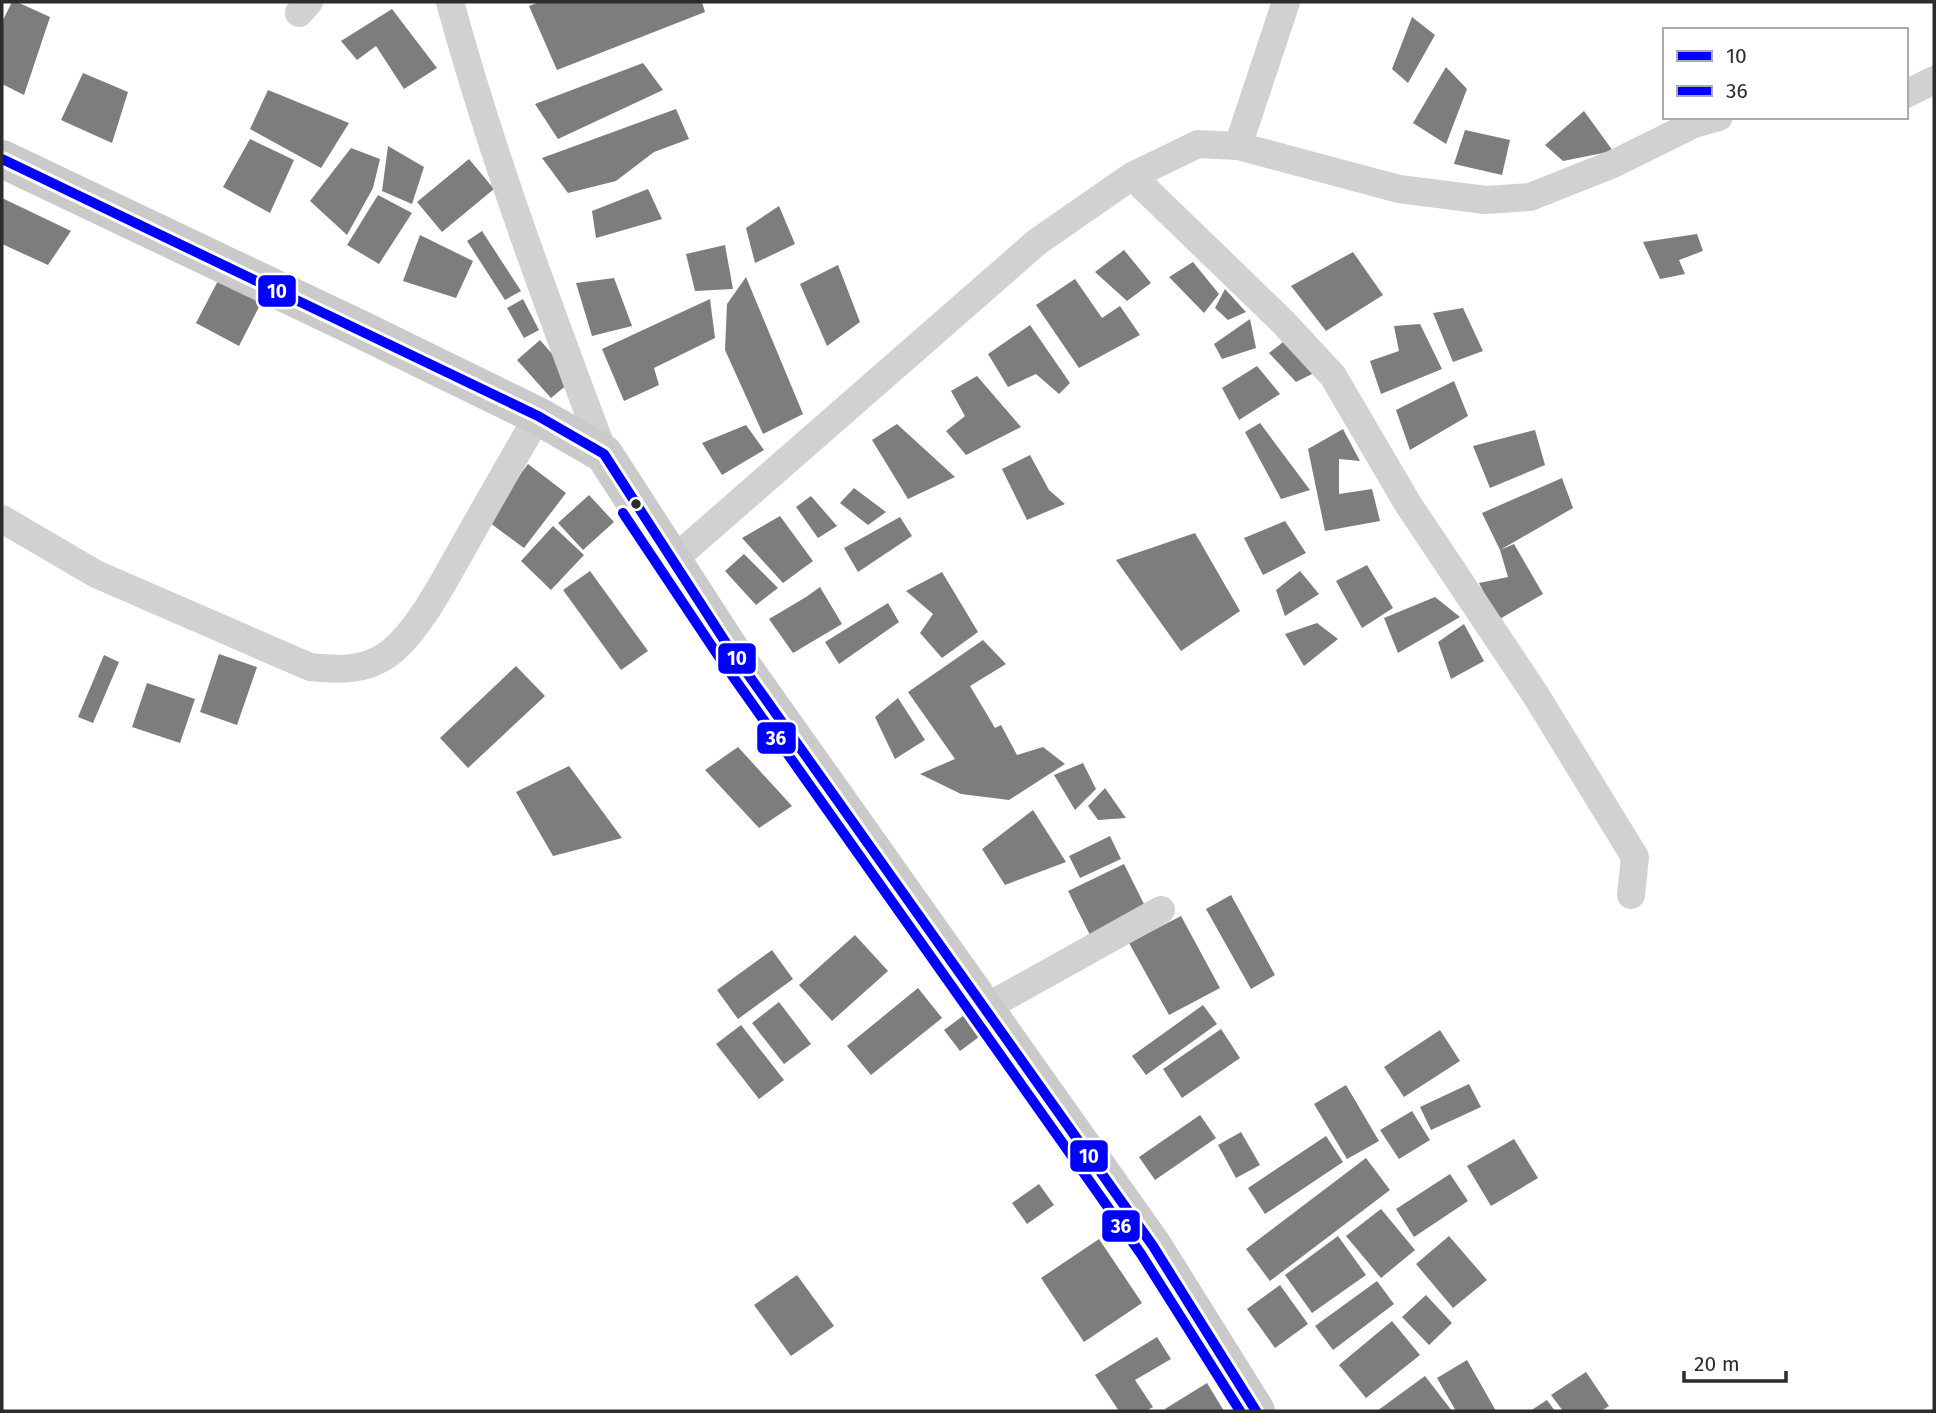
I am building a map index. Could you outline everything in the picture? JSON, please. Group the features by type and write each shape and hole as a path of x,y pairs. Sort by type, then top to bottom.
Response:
{"street":[{"path":"450,2 477,98 525,242 604,454 736,657 1153,1246 1256,1411"},
{"path":"1238,146 1286,2"},
{"path":"1908,93 1934,80"},
{"path":"672,561 1037,242 1132,176 1198,144 1238,146 1399,189 1486,200 1530,197 1613,164 1694,124 1712,119"},
{"path":"2,159 538,416 604,454"},
{"path":"1132,176 1283,322 1333,376 1408,504 1535,694 1635,857 1631,895"},
{"path":"2,519 96,573 310,667 342,670 373,663 399,645 430,604 538,416"},
{"path":"985,1008 1161,910"}],"building":[{"path":"12,2 50,17 24,95 2,84 2,22"},
{"path":"540,2 702,2 705,12 557,70 529,6"},
{"path":"392,9 437,68 404,89 376,46 357,60 341,41"},
{"path":"1412,17 1435,35 1408,83 1392,69"},
{"path":"643,63 663,90 558,139 535,104"},
{"path":"1446,67 1467,89 1446,144 1413,123"},
{"path":"83,73 128,92 112,143 61,120"},
{"path":"268,90 349,123 321,168 250,129"},
{"path":"676,109 689,139 654,152 616,181 568,193 542,158"},
{"path":"1584,111 1613,151 1563,161 1545,145"},
{"path":"1465,130 1510,140 1502,175 1454,164"},
{"path":"250,139 294,160 270,213 223,187"},
{"path":"388,146 424,167 412,204 382,191"},
{"path":"351,148 380,159 373,188 347,235 310,201"},
{"path":"469,159 494,189 442,232 417,202"},
{"path":"648,189 662,219 596,238 592,211"},
{"path":"378,195 412,213 379,264 347,245"},
{"path":"2,198 71,231 48,265 2,244"},
{"path":"779,206 795,244 755,263 746,228"},
{"path":"482,231 521,291 505,300 467,241"},
{"path":"1697,234 1703,251 1679,260 1685,274 1660,279 1643,242"},
{"path":"420,235 473,261 456,298 403,281"},
{"path":"725,245 733,289 695,291 686,254"},
{"path":"1124,250 1151,283 1127,301 1095,272"},
{"path":"1353,252 1383,295 1326,331 1291,286"},
{"path":"1193,262 1219,294 1204,313 1169,277"},
{"path":"838,265 860,322 827,346 800,284"},
{"path":"220,277 263,299 239,346 196,323"},
{"path":"746,277 803,414 763,434 725,350 727,304"},
{"path":"614,278 632,326 592,336 576,283"},
{"path":"1075,279 1102,318 1120,306 1140,335 1079,368 1036,305"},
{"path":"1225,289 1246,312 1228,320 1215,308"},
{"path":"523,299 539,330 524,338 507,308"},
{"path":"710,299 715,338 654,368 659,385 624,401 602,349"},
{"path":"1463,308 1483,351 1453,362 1433,313"},
{"path":"1250,319 1256,348 1222,359 1214,344"},
{"path":"1420,324 1442,369 1381,394 1370,361 1399,351 1394,326"},
{"path":"1030,325 1070,383 1059,394 1036,374 1008,387 988,354"},
{"path":"1287,339 1316,372 1296,382 1269,353"},
{"path":"540,340 574,379 551,398 517,360"},
{"path":"1257,366 1280,394 1239,420 1222,388"},
{"path":"977,376 1021,427 966,455 946,431 965,416 951,391"},
{"path":"1454,381 1468,416 1410,450 1396,410"},
{"path":"1260,423 1310,490 1281,499 1245,432"},
{"path":"897,424 955,477 908,499 872,440"},
{"path":"746,425 764,450 722,475 702,443"},
{"path":"1343,429 1360,461 1339,459 1339,494 1372,489 1380,521 1325,531 1308,449"},
{"path":"1535,430 1545,465 1490,488 1473,446"},
{"path":"1030,455 1049,490 1065,504 1027,520 1002,469"},
{"path":"528,464 566,493 524,548 486,520"},
{"path":"1562,478 1573,508 1500,550 1482,513"},
{"path":"854,488 886,512 868,525 840,503"},
{"path":"589,495 614,522 583,550 558,523"},
{"path":"811,496 837,526 818,538 796,507"},
{"path":"780,516 813,561 783,583 742,538"},
{"path":"900,517 912,536 858,572 844,548"},
{"path":"1285,521 1306,553 1263,575 1244,538"},
{"path":"553,526 584,555 551,590 521,561"},
{"path":"1195,533 1240,611 1181,651 1116,560"},
{"path":"1514,544 1543,594 1498,620 1479,583 1508,577 1500,550"},
{"path":"744,554 778,588 756,605 725,571"},
{"path":"1367,565 1393,608 1362,628 1336,581"},
{"path":"590,571 648,651 621,670 563,590"},
{"path":"1300,571 1319,594 1285,616 1276,590"},
{"path":"942,572 978,632 942,658 920,633 933,614 906,591"},
{"path":"820,587 842,624 793,653 769,619"},
{"path":"1435,597 1460,617 1398,653 1384,618"},
{"path":"888,603 899,622 839,664 825,642"},
{"path":"1317,623 1338,639 1304,666 1285,634"},
{"path":"1464,624 1484,661 1451,679 1438,642"},
{"path":"983,640 1006,664 970,686 995,728 1001,725 1017,755 1043,747 1065,764 1009,800 961,794 920,774 955,759 908,692"},
{"path":"219,654 257,667 237,725 200,712"},
{"path":"104,655 119,662 93,723 78,717"},
{"path":"516,666 545,696 468,768 440,738"},
{"path":"147,683 195,699 180,743 132,727"},
{"path":"898,698 925,740 895,759 875,717"},
{"path":"738,747 792,806 759,828 705,770"},
{"path":"1083,763 1096,789 1075,810 1054,775"},
{"path":"569,766 622,838 553,856 516,792"},
{"path":"1105,788 1126,818 1098,820 1088,806"},
{"path":"1033,810 1066,862 1005,885 982,849"},
{"path":"1110,836 1121,859 1080,878 1069,856"},
{"path":"1124,864 1148,912 1092,939 1068,891"},
{"path":"1231,895 1275,975 1251,989 1206,909"},
{"path":"1181,916 1220,988 1169,1015 1129,943"},
{"path":"855,935 888,971 832,1021 799,985"},
{"path":"772,950 793,979 738,1019 717,990"},
{"path":"918,988 942,1018 871,1075 847,1046"},
{"path":"779,1002 811,1044 784,1064 752,1023"},
{"path":"1203,1005 1217,1024 1146,1075 1132,1056"},
{"path":"975,1007 991,1028 960,1051 944,1030"},
{"path":"741,1025 784,1080 759,1099 716,1044"},
{"path":"1221,1029 1240,1058 1182,1098 1163,1069"},
{"path":"1440,1030 1460,1061 1404,1097 1384,1067"},
{"path":"1469,1084 1481,1107 1431,1130 1420,1107"},
{"path":"1346,1085 1379,1141 1347,1159 1314,1104"},
{"path":"1412,1111 1430,1140 1399,1159 1380,1130"},
{"path":"1200,1115 1216,1138 1155,1180 1139,1157"},
{"path":"1241,1132 1260,1165 1236,1178 1218,1145"},
{"path":"1326,1136 1343,1162 1265,1214 1248,1188"},
{"path":"1514,1139 1538,1178 1491,1206 1467,1166"},
{"path":"1366,1158 1390,1190 1270,1281 1246,1249"},
{"path":"1450,1174 1468,1201 1414,1237 1396,1209"},
{"path":"1039,1184 1054,1205 1027,1224 1012,1203"},
{"path":"1381,1209 1415,1250 1381,1278 1346,1236"},
{"path":"1338,1236 1366,1275 1312,1313 1285,1275"},
{"path":"1449,1236 1487,1280 1453,1308 1416,1264"},
{"path":"1099,1239 1142,1303 1084,1342 1041,1278"},
{"path":"797,1275 834,1326 791,1356 754,1305"},
{"path":"1377,1281 1394,1304 1333,1350 1315,1326"},
{"path":"1280,1285 1308,1324 1275,1348 1247,1309"},
{"path":"1426,1295 1452,1323 1429,1345 1402,1317"},
{"path":"1392,1321 1420,1355 1366,1398 1339,1365"},
{"path":"1157,1337 1171,1359 1135,1380 1153,1407 1146,1411 1119,1411 1095,1375"},
{"path":"1467,1360 1496,1411 1456,1411 1437,1378"},
{"path":"1586,1372 1609,1406 1601,1411 1563,1411 1551,1395"},
{"path":"1425,1376 1452,1411 1377,1411"},
{"path":"1207,1383 1224,1411 1166,1411 1165,1409"},
{"path":"1547,1400 1555,1411 1530,1411"}],"transit line":[{"name":"10","path":"2,159 538,416 604,454 728,646 1153,1246 1256,1411"},
{"name":"36","path":"623,513 717,654 1141,1254 1240,1411"}]}
